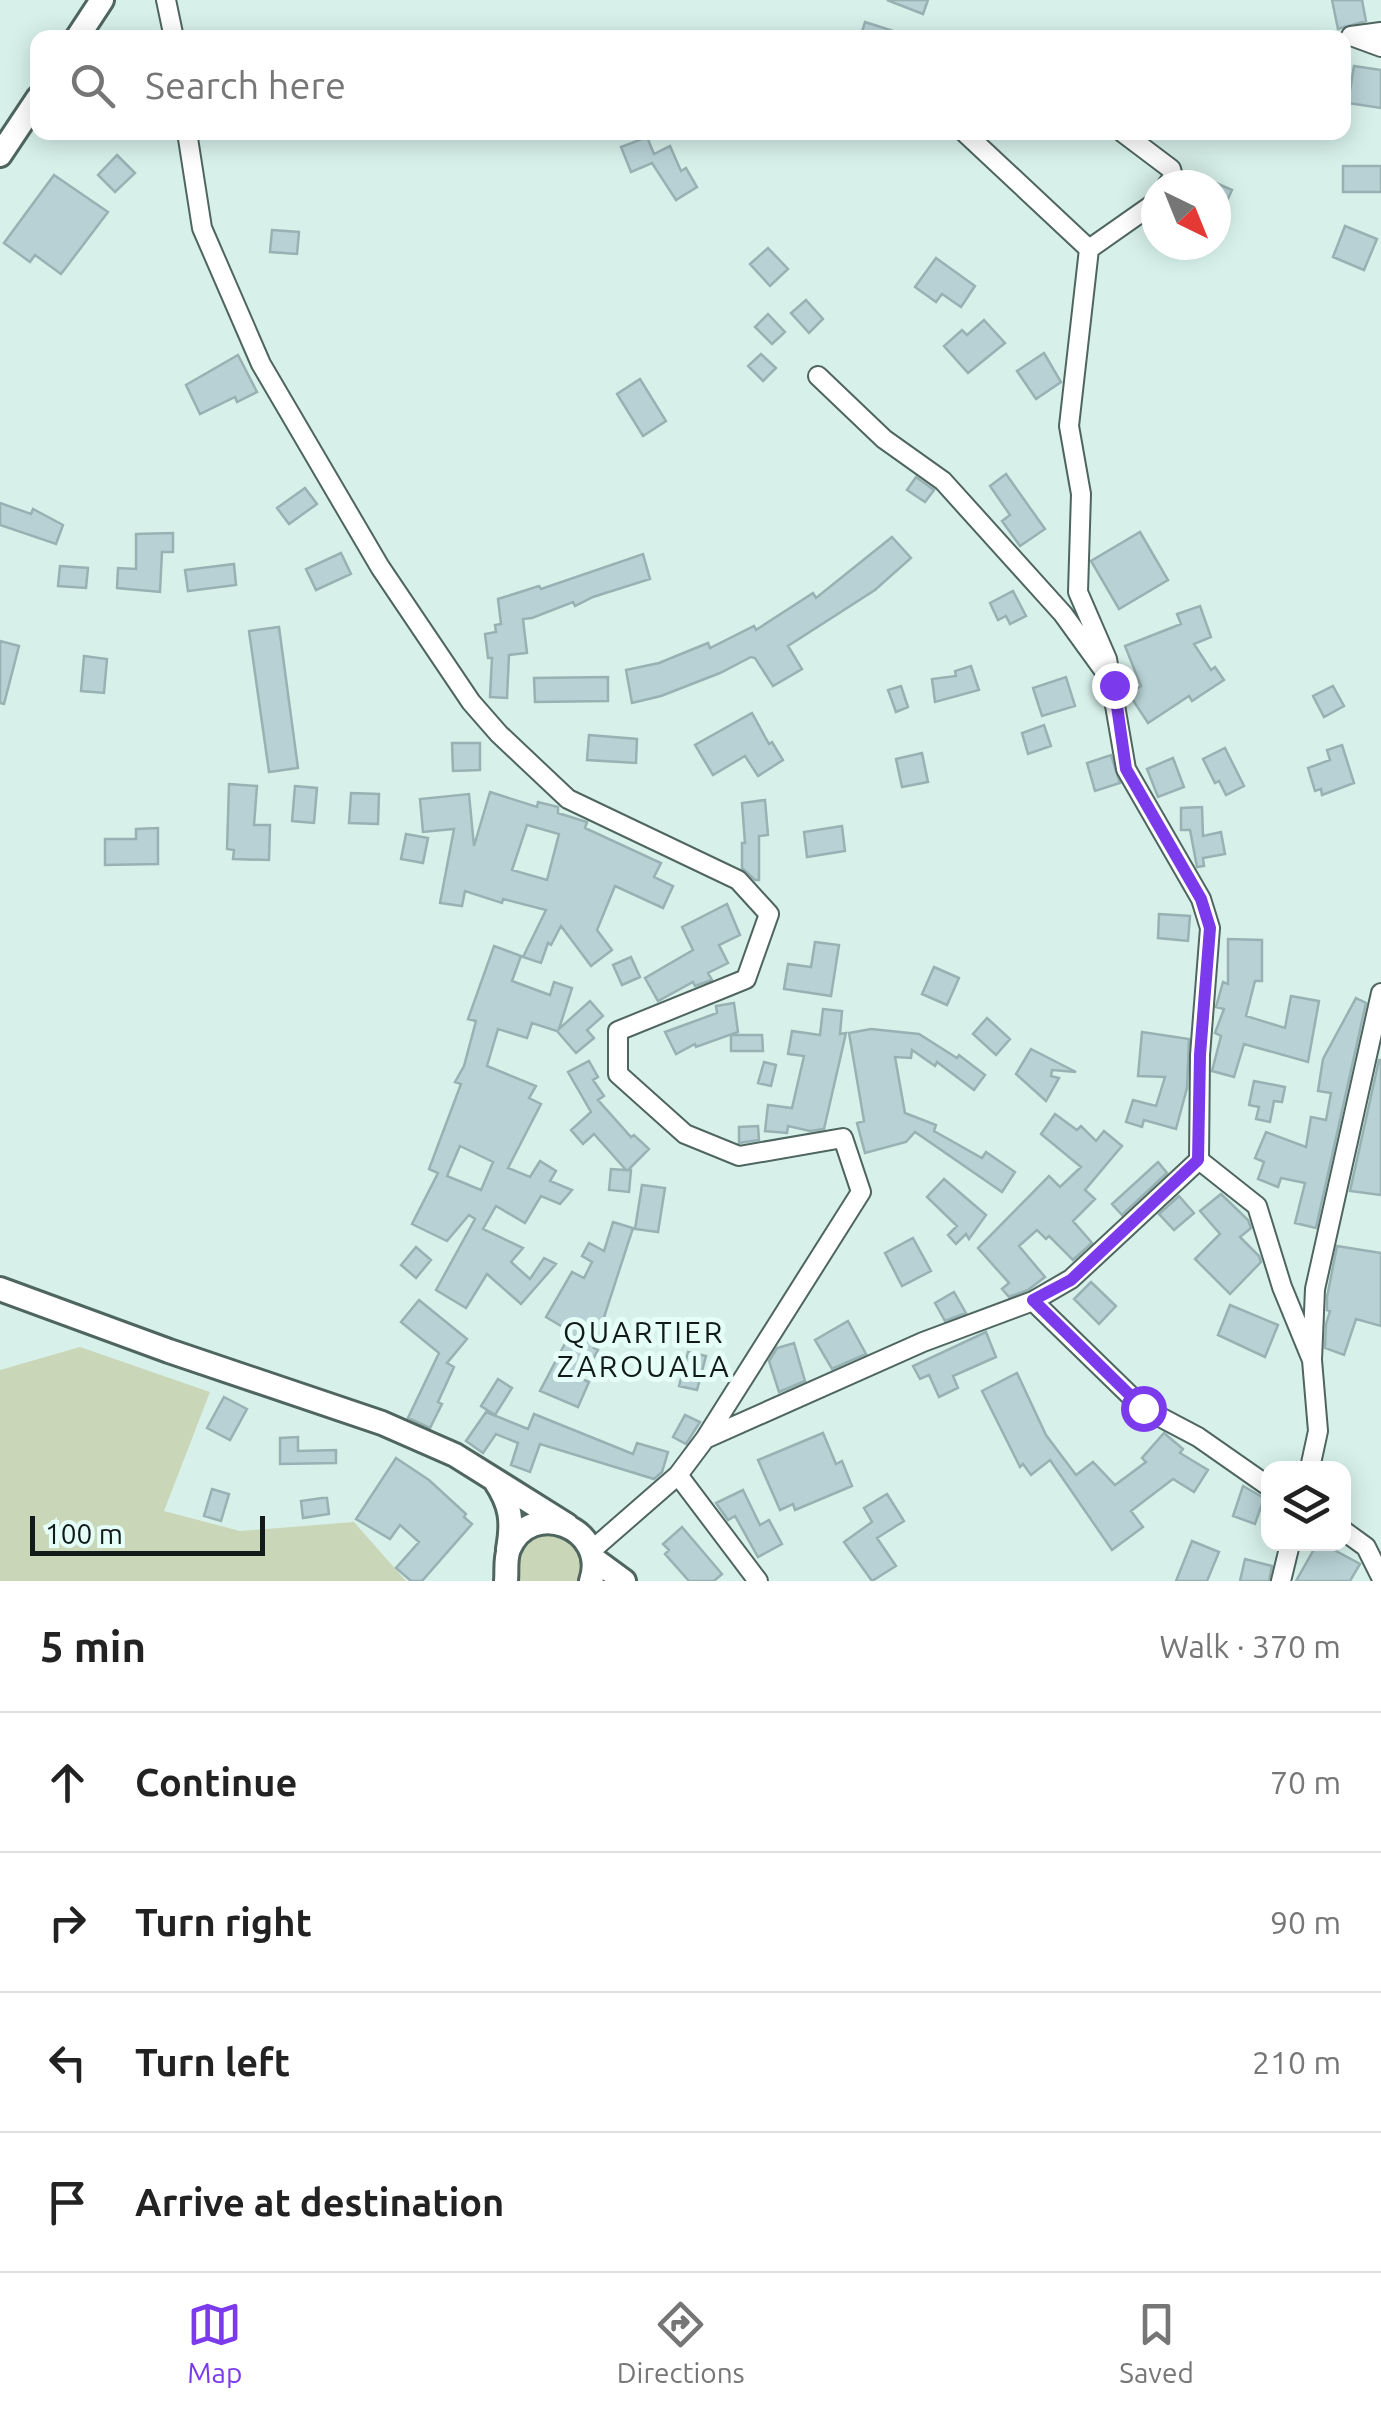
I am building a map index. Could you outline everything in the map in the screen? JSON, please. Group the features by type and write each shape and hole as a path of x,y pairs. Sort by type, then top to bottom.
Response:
{"street":[{"path":"83,30 102,0"},
{"path":"166,0 172,30"},
{"path":"1351,36 1381,32"},
{"path":"1351,36 1381,47"},
{"path":"0,155 30,110"},
{"path":"188,140 202,228 261,364 380,566 461,689 498,734 568,800 738,880 768,914 746,979 618,1031 618,1074 685,1134 739,1156 843,1138 860,1192 704,1439 678,1475 592,1564"},
{"path":"972,140 1089,250"},
{"path":"1133,140 1171,170"},
{"path":"704,1439 923,1342 1033,1300 1071,1280 1198,1160 1200,1055 1210,928 1201,899 1126,769 1114,685 1101,642 1078,592 1081,494 1070,426 1089,250 1141,213"},
{"path":"818,376 884,439 943,481 1062,614 1114,685"},
{"path":"1311,1461 1318,1430 1312,1360 1315,1290 1381,993"},
{"path":"1198,1160 1257,1206 1282,1287 1312,1360"},
{"path":"0,1289 168,1351 382,1422 455,1454 567,1524 586,1540 592,1564 624,1581"},
{"path":"1033,1300 1143,1408 1198,1437 1261,1481"},
{"path":"678,1475 758,1581"},
{"path":"494,1478 511,1510 507,1574"},
{"path":"507,1574 510,1548 528,1528 540,1522 567,1524"},
{"path":"1351,1536 1366,1547 1381,1576"},
{"path":"1281,1581 1288,1551"}],"green space":[{"path":"80,1347 210,1392 164,1511 240,1531 354,1522 406,1581 0,1581 0,1370"},
{"path":"543,1529 581,1544 584,1581 516,1581 517,1548"}],"building":[{"path":"887,0 928,0 923,14"},
{"path":"1332,0 1362,0 1366,21 1338,29"},
{"path":"865,22 890,30 862,30"},
{"path":"1354,66 1381,70 1381,108 1351,103"},
{"path":"648,140 654,154 670,146 681,171 686,168 697,187 676,200 652,163 631,172 621,147"},
{"path":"117,155 135,173 115,192 98,175"},
{"path":"1343,166 1381,166 1381,192 1343,192"},
{"path":"54,175 108,212 61,274 35,255 30,262 4,243"},
{"path":"1345,226 1377,239 1364,270 1333,257"},
{"path":"272,230 299,232 297,254 270,252"},
{"path":"768,248 788,269 770,286 750,264"},
{"path":"936,258 975,286 961,307 942,294 936,302 915,287"},
{"path":"806,300 823,319 809,333 791,313"},
{"path":"768,314 785,332 772,344 755,327"},
{"path":"984,320 1005,343 968,373 944,346 962,330 967,335"},
{"path":"1044,353 1061,382 1036,399 1017,371"},
{"path":"761,354 776,368 763,381 748,366"},
{"path":"238,355 257,392 237,402 235,397 200,414 186,385"},
{"path":"640,379 666,421 643,436 617,394"},
{"path":"1006,474 1045,529 1020,546 1002,521 1010,515 990,486"},
{"path":"916,477 934,490 925,502 907,490"},
{"path":"305,488 317,504 289,524 277,508"},
{"path":"0,503 31,514 33,509 63,525 56,544 0,525"},
{"path":"1140,532 1168,580 1119,609 1091,561"},
{"path":"173,533 173,552 162,552 160,592 117,588 118,568 136,569 136,534"},
{"path":"892,537 911,558 875,590 788,646 802,669 773,686 751,657 661,696 632,703 626,670 659,663 708,643 710,648 754,626 756,630 813,593 816,598"},
{"path":"341,553 351,574 316,590 306,569"},
{"path":"643,554 650,579 575,606 573,602 523,619 527,653 509,655 507,698 490,697 492,658 488,658 485,634 496,632 495,625 501,624 498,599 539,586 541,589"},
{"path":"234,564 236,585 188,591 185,570"},
{"path":"60,566 88,568 86,588 58,586"},
{"path":"1013,591 1026,616 1010,624 1006,616 998,620 990,603"},
{"path":"1200,606 1211,637 1194,644 1211,670 1215,667 1224,680 1192,701 1189,696 1148,723 1129,694 1141,686 1125,646 1181,624 1177,614"},
{"path":"279,627 298,768 269,772 249,631"},
{"path":"0,641 19,646 4,704 0,703"},
{"path":"84,656 107,659 104,693 81,691"},
{"path":"971,666 979,690 935,702 932,679 956,676 955,671"},
{"path":"608,677 608,701 535,702 534,678"},
{"path":"1066,677 1075,706 1042,716 1033,688"},
{"path":"901,686 908,707 896,712 888,690"},
{"path":"1333,686 1344,706 1324,717 1313,696"},
{"path":"752,713 783,760 758,776 745,756 713,775 695,745"},
{"path":"1044,725 1051,746 1028,754 1022,733"},
{"path":"589,735 637,739 636,763 587,760"},
{"path":"452,743 480,743 480,770 453,771"},
{"path":"1342,745 1354,783 1322,795 1321,789 1315,791 1308,768 1330,760 1327,750"},
{"path":"1225,748 1244,786 1226,795 1203,759"},
{"path":"922,753 928,782 902,787 896,759"},
{"path":"1111,755 1120,783 1095,791 1087,763"},
{"path":"1173,758 1184,787 1158,797 1147,769"},
{"path":"229,784 257,786 254,825 270,825 269,860 233,859 234,850 227,849"},
{"path":"295,786 317,788 314,823 292,821"},
{"path":"490,792 537,807 538,802 558,807 558,813 587,822 585,828 661,863 654,877 673,886 663,908 615,886 597,930 612,950 591,966 561,926 551,945 548,943 541,963 523,957 546,910 503,899 502,903 465,891 462,906 440,903 454,829 423,832 420,799 469,794 474,846","holes":["527,825 559,834 547,880 512,870"]},
{"path":"351,793 379,794 378,824 349,823"},
{"path":"765,800 768,835 759,836 759,880 755,880 742,868 742,803"},
{"path":"1202,807 1203,836 1221,832 1225,854 1203,858 1204,866 1197,867 1190,830 1181,830 1181,808"},
{"path":"842,826 845,851 807,857 804,832"},
{"path":"158,828 158,864 105,865 105,839 136,839 136,829"},
{"path":"406,834 428,838 423,863 401,859"},
{"path":"727,904 740,935 719,945 728,963 708,973 712,980 695,986 693,982 658,1001 645,978 693,950 682,927"},
{"path":"1159,914 1190,916 1188,941 1158,938"},
{"path":"1228,939 1262,940 1262,981 1255,981 1246,1016 1285,1028 1291,996 1319,1001 1308,1062 1244,1044 1234,1077 1212,1071 1221,1036 1215,1033 1224,1009 1216,1007 1223,982 1228,984"},
{"path":"815,942 839,945 831,996 784,989 788,964 811,967"},
{"path":"494,946 521,956 512,981 550,995 554,982 572,988 559,1029 590,1001 603,1016 587,1030 594,1038 576,1053 557,1031 532,1023 527,1038 498,1029 487,1066 536,1086 529,1098 541,1104 508,1168 530,1177 540,1161 556,1171 550,1181 572,1190 560,1204 541,1196 525,1223 496,1206 483,1229 523,1248 511,1262 530,1279 544,1258 556,1264 521,1304 487,1274 466,1308 436,1290 475,1219 469,1215 447,1241 412,1224 438,1173 429,1169 461,1084 455,1082 464,1066 476,1021 468,1019","holes":["460,1146 493,1162 481,1190 447,1176"]},
{"path":"631,957 640,977 622,985 613,965"},
{"path":"934,967 959,978 947,1005 922,994"},
{"path":"1356,998 1366,1003 1316,1228 1295,1223 1305,1183 1281,1178 1278,1187 1258,1179 1264,1162 1255,1158 1266,1132 1306,1147 1311,1117 1326,1120 1331,1093 1318,1091 1323,1059"},
{"path":"734,1003 738,1032 696,1047 695,1044 676,1054 665,1032 717,1013 716,1006"},
{"path":"823,1009 842,1011 840,1034 846,1033 824,1129 810,1131 788,1126 787,1133 765,1131 768,1105 792,1108 804,1056 788,1054 792,1031 820,1035"},
{"path":"987,1018 1010,1039 996,1055 973,1034"},
{"path":"871,1029 919,1034 957,1058 959,1055 985,1075 974,1090 937,1062 935,1066 912,1050 911,1058 895,1057 905,1113 936,1125 934,1131 982,1158 986,1152 1015,1172 1002,1192 915,1132 906,1142 865,1153 857,1123 864,1121 849,1033"},
{"path":"1142,1032 1189,1039 1187,1088 1176,1129 1144,1120 1142,1127 1126,1122 1133,1100 1156,1106 1165,1077 1138,1076"},
{"path":"731,1035 762,1035 763,1051 731,1051"},
{"path":"1031,1049 1076,1072 1052,1070 1051,1076 1059,1078 1046,1101 1016,1074"},
{"path":"1381,1060 1381,1195 1350,1191"},
{"path":"589,1061 598,1077 593,1080 604,1096 598,1100 631,1137 634,1135 649,1149 628,1170 629,1192 609,1190 611,1169 626,1170 594,1134 583,1144 571,1130 591,1112 568,1072"},
{"path":"764,1062 776,1065 771,1086 758,1083"},
{"path":"1254,1081 1285,1087 1282,1102 1274,1101 1270,1122 1256,1119 1259,1107 1249,1105"},
{"path":"1055,1114 1077,1130 1081,1126 1096,1141 1104,1131 1122,1146 1085,1190 1095,1199 1073,1221 1092,1243 1073,1260 1049,1236 1046,1239 1037,1230 1019,1246 1045,1277 1028,1290 1009,1297 1002,1289 1009,1283 978,1248 1049,1176 1060,1187 1081,1167 1041,1134"},
{"path":"758,1126 759,1140 739,1143 739,1127"},
{"path":"1158,1162 1167,1173 1122,1215 1112,1204"},
{"path":"944,1179 986,1215 969,1239 966,1234 956,1244 948,1235 957,1226 927,1197"},
{"path":"642,1185 665,1188 658,1232 635,1229"},
{"path":"1221,1194 1248,1220 1251,1228 1240,1237 1261,1262 1230,1294 1195,1259 1220,1234 1200,1211"},
{"path":"1179,1196 1194,1213 1174,1230 1159,1214"},
{"path":"613,1222 633,1228 594,1348 598,1350 582,1379 589,1382 578,1407 540,1391 571,1332 546,1317 572,1272 584,1278 592,1262 582,1256 589,1243 604,1251"},
{"path":"913,1238 931,1271 902,1286 885,1253"},
{"path":"1337,1246 1381,1253 1381,1326 1356,1319 1344,1355 1325,1348 1330,1311 1327,1297"},
{"path":"416,1247 431,1260 416,1278 401,1265"},
{"path":"1091,1282 1116,1306 1099,1324 1074,1299"},
{"path":"954,1292 966,1313 945,1321 935,1303"},
{"path":"419,1300 467,1339 447,1363 454,1367 430,1428 408,1418 439,1353 401,1322"},
{"path":"1230,1305 1278,1325 1265,1357 1218,1335"},
{"path":"848,1321 866,1354 832,1369 815,1340"},
{"path":"986,1332 996,1357 953,1376 958,1388 939,1397 929,1375 920,1379 913,1366"},
{"path":"794,1343 805,1381 779,1392 769,1361 777,1348"},
{"path":"688,1352 706,1356 697,1390 679,1386"},
{"path":"1017,1373 1046,1435 1076,1475 1093,1462 1115,1485 1146,1462 1142,1458 1164,1433 1183,1449 1180,1453 1208,1470 1194,1492 1173,1479 1131,1511 1143,1527 1112,1550 1050,1460 1031,1475 1023,1464 1020,1467 982,1391"},
{"path":"498,1379 512,1388 495,1415 481,1406"},
{"path":"224,1397 247,1409 230,1440 207,1428"},
{"path":"486,1412 528,1429 534,1414 633,1454 637,1443 668,1452 662,1472 654,1479 540,1444 530,1472 511,1465 518,1443 496,1434 483,1453 466,1441"},
{"path":"685,1415 700,1422 686,1444 673,1437"},
{"path":"823,1433 836,1464 842,1461 852,1486 795,1510 793,1504 780,1510 758,1460"},
{"path":"298,1437 298,1451 336,1450 336,1463 280,1464 280,1438"},
{"path":"396,1458 429,1480 472,1524 422,1581 411,1581 396,1568 419,1542 400,1525 390,1539 356,1519"},
{"path":"1243,1486 1261,1496 1255,1524 1233,1516"},
{"path":"212,1489 229,1494 221,1521 204,1516"},
{"path":"743,1490 760,1525 769,1520 782,1544 758,1557 735,1516 728,1520 716,1503"},
{"path":"887,1494 904,1521 877,1538 896,1566 872,1581 844,1542 872,1522 864,1508"},
{"path":"327,1498 329,1514 303,1518 301,1501"},
{"path":"682,1527 722,1574 714,1581 689,1581 665,1554 669,1550 663,1544"},
{"path":"1192,1541 1219,1552 1207,1581 1176,1581"},
{"path":"1313,1551 1336,1551 1360,1564 1350,1581 1296,1581"},
{"path":"1245,1559 1272,1566 1269,1581 1240,1581"}],"district":[{"name":"QUARTIER ZAROUALA","path":"644,1349"}],"route":[{"path":"1114,685 1126,769 1201,899 1210,928 1200,1055 1198,1160 1071,1280 1033,1300 1143,1408"}]}
